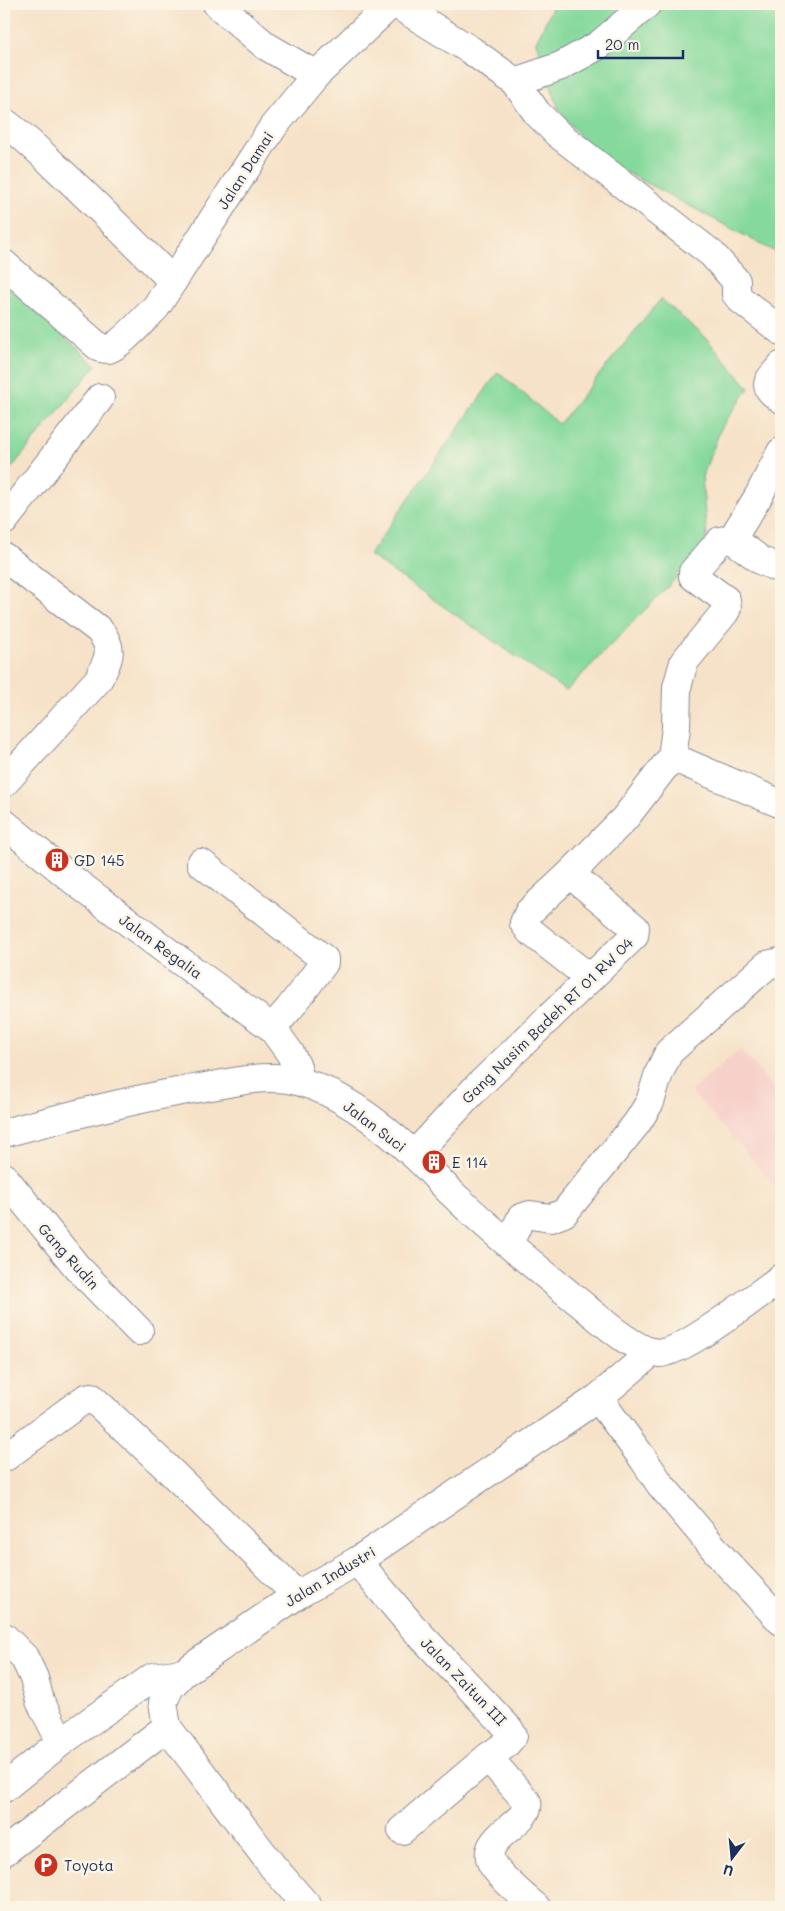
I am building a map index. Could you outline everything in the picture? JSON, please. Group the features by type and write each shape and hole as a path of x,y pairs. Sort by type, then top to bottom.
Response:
{"street":[{"path":"216,4 266,46 316,75"},
{"name":"Jalan Damai","path":"4,264 100,348 108,349 113,347 156,307 273,127 316,75 391,4"},
{"path":"396,4 472,51 515,82 537,113 558,134 712,254 736,280 736,294 744,303 781,330"},
{"path":"515,82 561,66 599,45 647,4"},
{"path":"4,122 28,140 87,194 108,218 173,281"},
{"path":"781,366 768,382 768,387 770,392 781,399"},
{"path":"5,518 100,398"},
{"path":"590,978 530,931 524,923 530,912 625,818 672,757 676,728 676,687 684,662 727,608 726,600 693,576 694,572 720,542 732,539 758,498 781,452"},
{"path":"732,539 762,561 781,569"},
{"path":"4,557 99,630 108,640 110,650 98,680 4,784"},
{"path":"672,757 781,804"},
{"name":"Jalan Regalia","path":"4,823 73,880 272,1028 293,1060 300,1081"},
{"path":"201,863 324,958 324,963 272,1028"},
{"name":"Gang Nasim Badeh RT 01 RW 04","path":"414,1155 475,1089 634,936 635,928 570,874"},
{"path":"509,1243 521,1218 530,1215 551,1218 564,1214 637,1123 650,1102 659,1073 669,1052 766,965 781,962"},
{"name":"Jalan Suci","path":"4,1133 169,1093 250,1080 278,1078 300,1081 318,1088 371,1119 414,1155 458,1200 617,1333 652,1352"},
{"name":"Gang Rudin","path":"4,1177 77,1267 139,1331"},
{"path":"652,1352 668,1352 680,1346 709,1329 781,1278"},
{"name":"Jalan Industri","path":"4,1788 61,1742 153,1677 183,1673 297,1595 357,1561 598,1398 652,1352"},
{"path":"4,1458 86,1398 91,1398 163,1464 297,1595"},
{"path":"598,1398 671,1498 724,1560 781,1621"},
{"name":"Jalan Zaitun III","path":"357,1561 410,1625 512,1734 511,1740 402,1830"},
{"path":"4,1637 24,1657 34,1678 40,1701 61,1742"},
{"path":"183,1673 170,1687 163,1702 167,1727 274,1868 308,1907"},
{"path":"4,1852 167,1727"},
{"path":"488,1758 527,1802 529,1808 526,1814 507,1829 491,1848 490,1854 493,1866 533,1906"}],"shaded area":[{"path":"740,1049 781,1096 781,1193 691,1091"}],"green space":[{"path":"554,4 781,4 781,255 596,156 559,110 536,42"},
{"path":"4,284 96,365 4,477"},
{"path":"661,299 704,336 749,388 721,428 702,477 707,539 675,579 566,691 369,555 498,372 559,424"}],"place":[{"name":"GD 145","path":"57,860"},
{"name":"E 114","path":"434,1162"},
{"name":"Toyota","path":"46,1865"}]}
